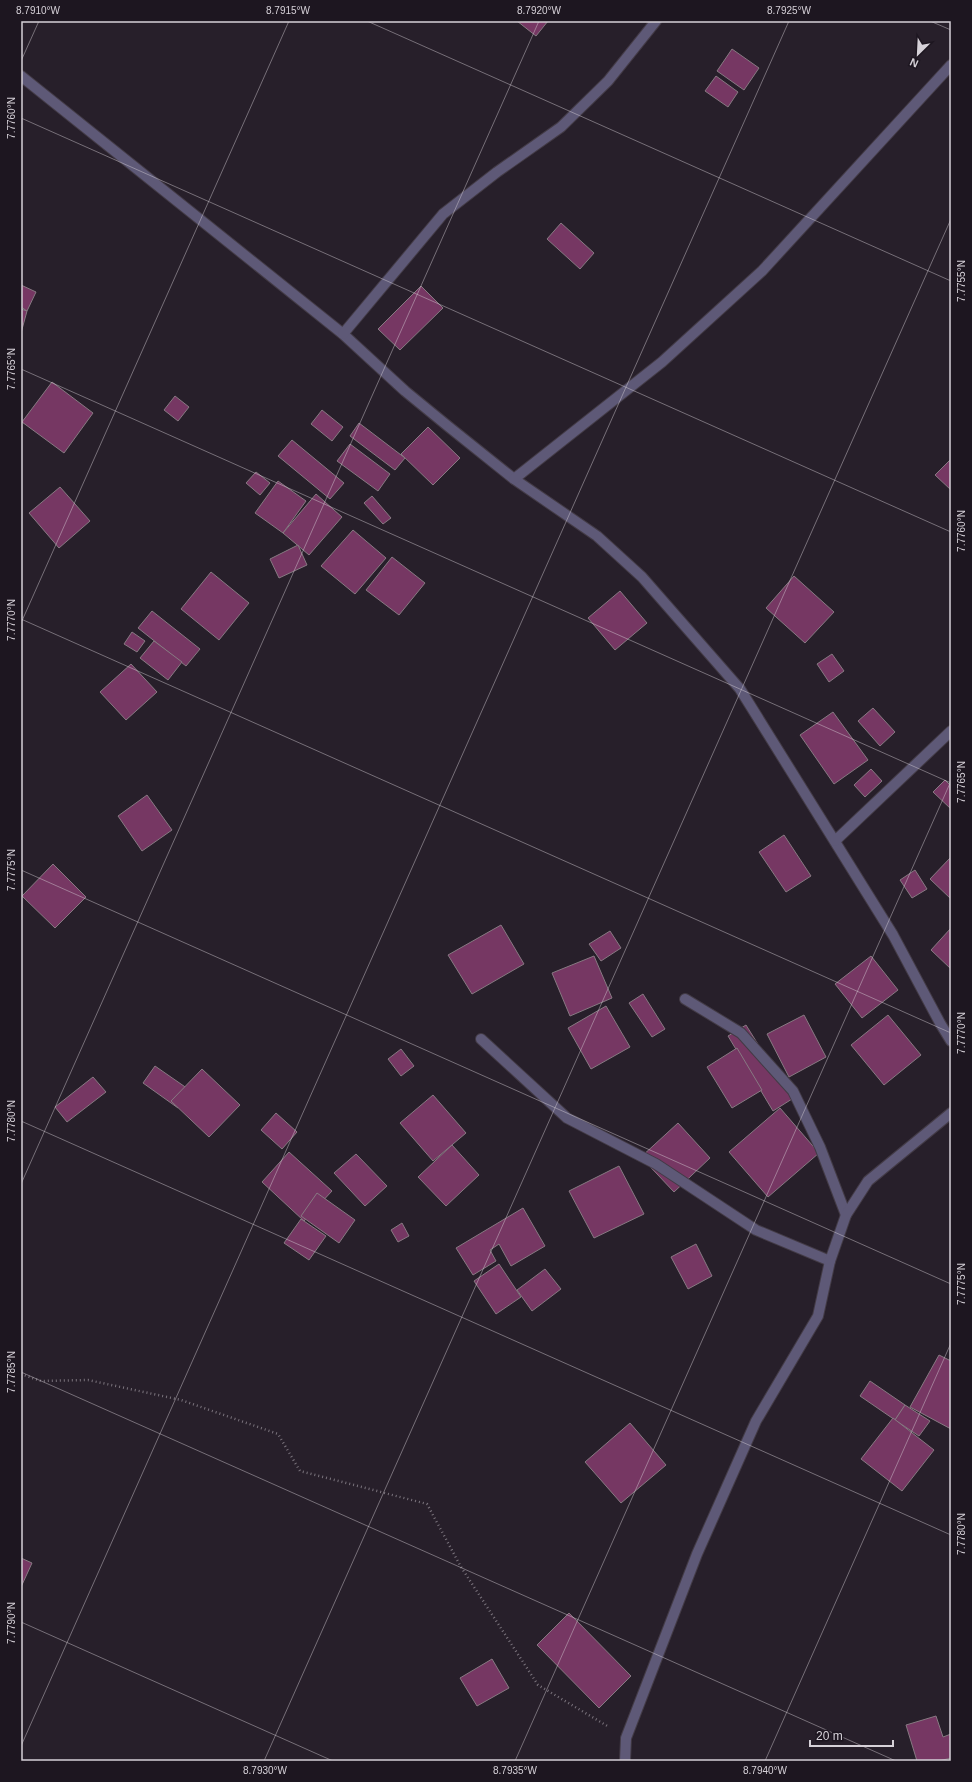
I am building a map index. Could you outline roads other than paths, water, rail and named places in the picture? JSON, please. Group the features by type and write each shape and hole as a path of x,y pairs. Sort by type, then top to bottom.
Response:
{"street":[{"path":"343,334 443,214 496,172 561,127 608,81 656,21"},
{"path":"514,479 662,362 762,271 951,65"},
{"path":"21,76 343,334 405,390 514,479 597,536 642,577 740,689 893,935 951,1041"},
{"path":"835,841 951,731"},
{"path":"685,999 741,1033 792,1091 820,1147 846,1215"},
{"path":"482,1039 567,1118 656,1164 756,1230 830,1261"},
{"path":"624,1761 626,1738 697,1554 756,1421 818,1316 830,1261 846,1215 868,1182 951,1113"}]}
